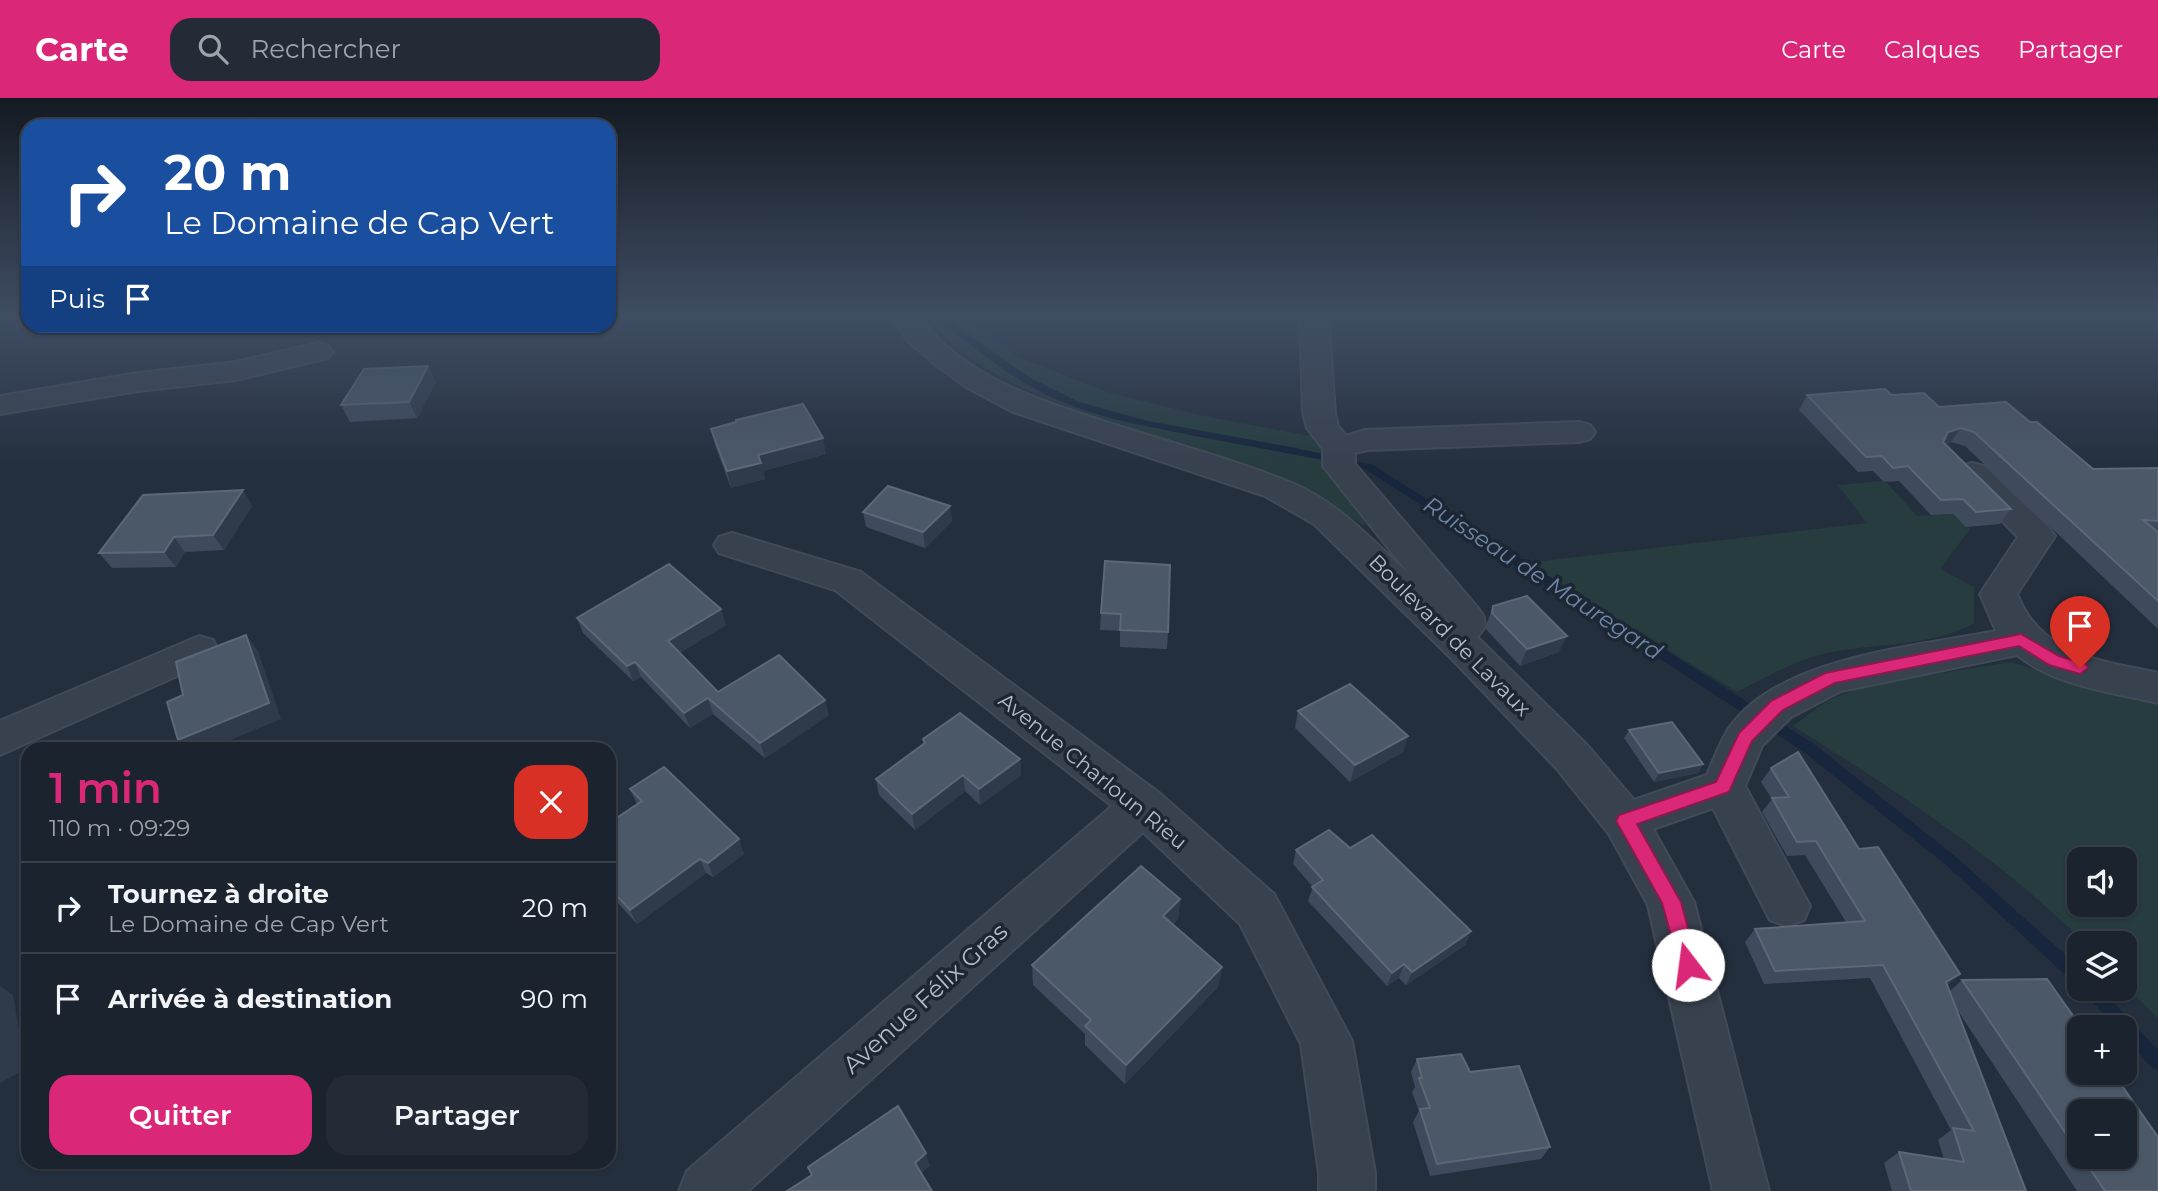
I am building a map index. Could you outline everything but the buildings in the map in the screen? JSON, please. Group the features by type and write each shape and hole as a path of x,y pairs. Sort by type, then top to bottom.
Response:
{"street":[{"path":"0,405 262,365"},
{"name":"Boulevard de Lavaux","path":"954,365 977,381 1024,405 1277,489 1326,516 1467,650 1572,757 1625,821 1671,902 1741,1191"},
{"path":"1317,365 1323,428 1338,456 1465,617 1467,650"},
{"path":"1338,456 1365,440 1579,432"},
{"path":"1952,455 2037,536 1998,594 2003,614 2021,640 2054,661 2158,688"},
{"name":"Avenue Charloun Rieu","path":"732,545 848,581 1143,805 1257,909 1326,1041 1347,1173 1347,1191"},
{"path":"1625,821 1723,787 1745,737 1777,706 1831,678 2021,640"},
{"path":"0,739 199,650"},
{"path":"1723,787 1787,906"},
{"name":"Avenue Félix Gras","path":"707,1191 1143,805"}],"green space":[{"path":"982,365 1038,365 1110,393 1208,417 1316,437 1351,480 1365,526 1294,485 1262,471 1077,410 1020,387"},
{"path":"1882,481 1887,483 1917,516 1952,514 1970,529 1940,569 1974,587 1974,623 1957,631 1923,640 1819,655 1737,692 1525,563 1867,523 1838,485"},
{"path":"2010,662 2158,705 2158,1019 2137,997 2137,931 2072,931 1982,854 1907,800 1793,726 1827,701 1868,685"}],"waterway":[{"name":"Ruisseau de Mauregard","path":"1004,365 1060,398 1112,415 1369,467 1809,748 1951,861 2067,966"},
{"name":"Ruisseau de Mauregard","path":"2102,1001 2158,1062"}],"route":[{"path":"1688,965 1671,902 1625,821 1723,787 1745,737 1777,706 1831,678 2021,640 2054,661 2080,668"}]}
